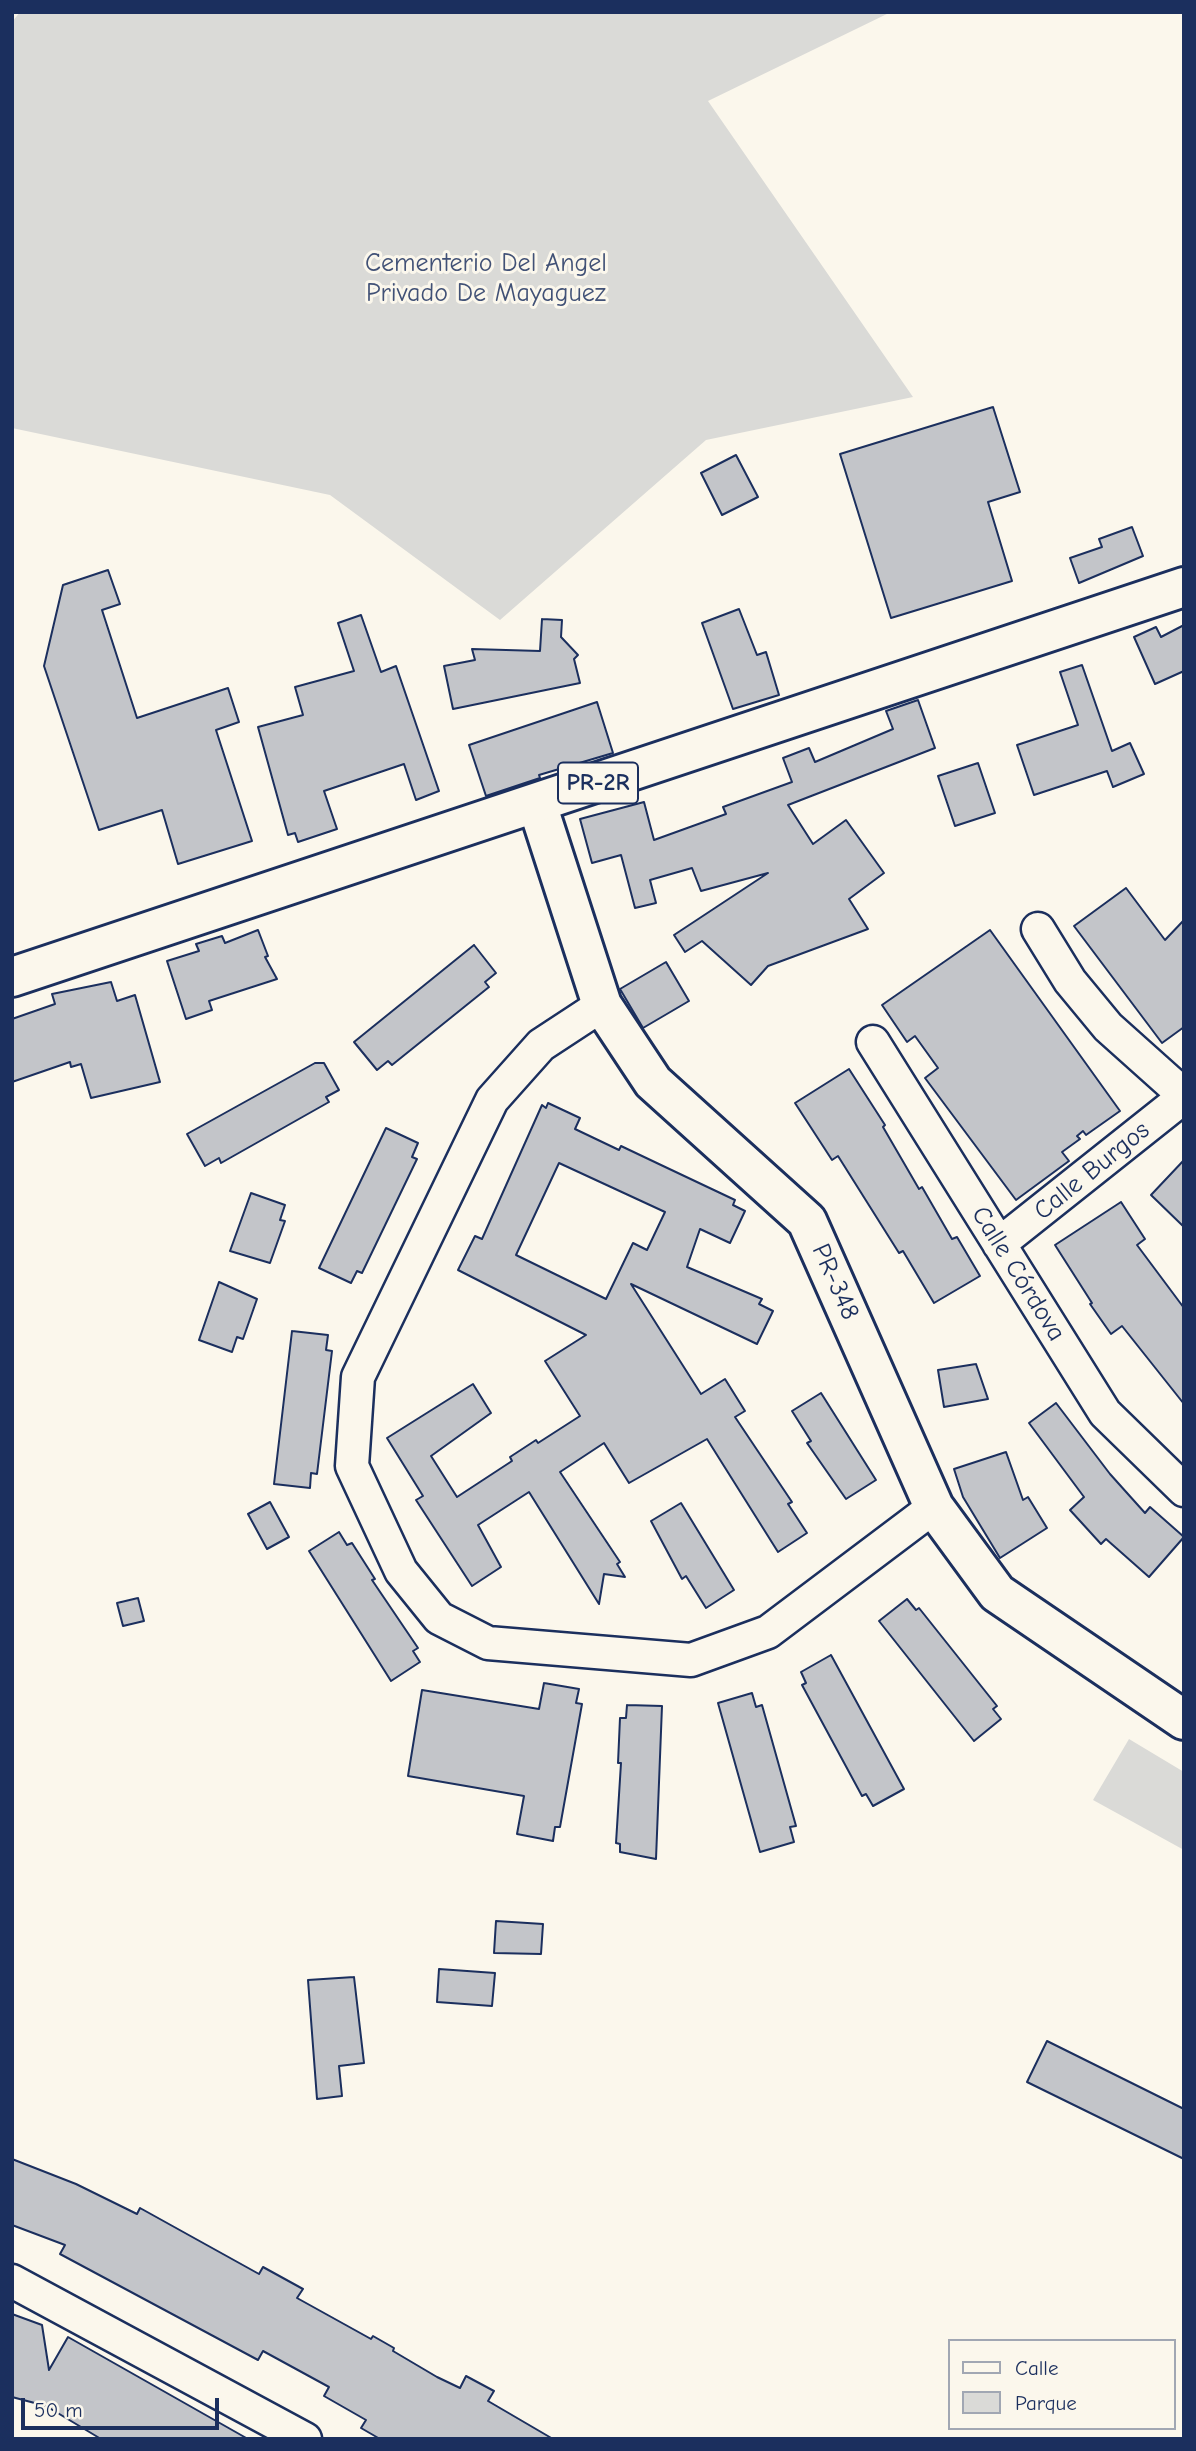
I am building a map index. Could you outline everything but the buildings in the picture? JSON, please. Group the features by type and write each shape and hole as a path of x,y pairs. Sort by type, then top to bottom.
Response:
{"main road":[{"name":"PR-2R","path":"12,977 1184,587"},
{"name":"PR-348","path":"537,804 602,1005 653,1082 807,1221 934,1507 997,1593 1184,1720"}],"street":[{"path":"1038,929 1069,981 1108,1027 1184,1096"},
{"path":"602,1005 541,1045 492,1100 358,1377 352,1466 401,1571 439,1618 488,1643 691,1660 768,1632 934,1507"},
{"name":"Calle Córdova","path":"873,1042 1105,1413 1184,1490"},
{"name":"Calle Burgos","path":"999,1244 1184,1096"},
{"path":"12,2281 305,2439"}],"green space":[{"name":"Cementerio Del Angel Privado De Mayaguez","path":"20,12 891,12 708,101 913,397 706,440 500,620 330,495 12,428 12,22"},
{"path":"1129,1739 1184,1772 1184,1850 1093,1800"}]}
